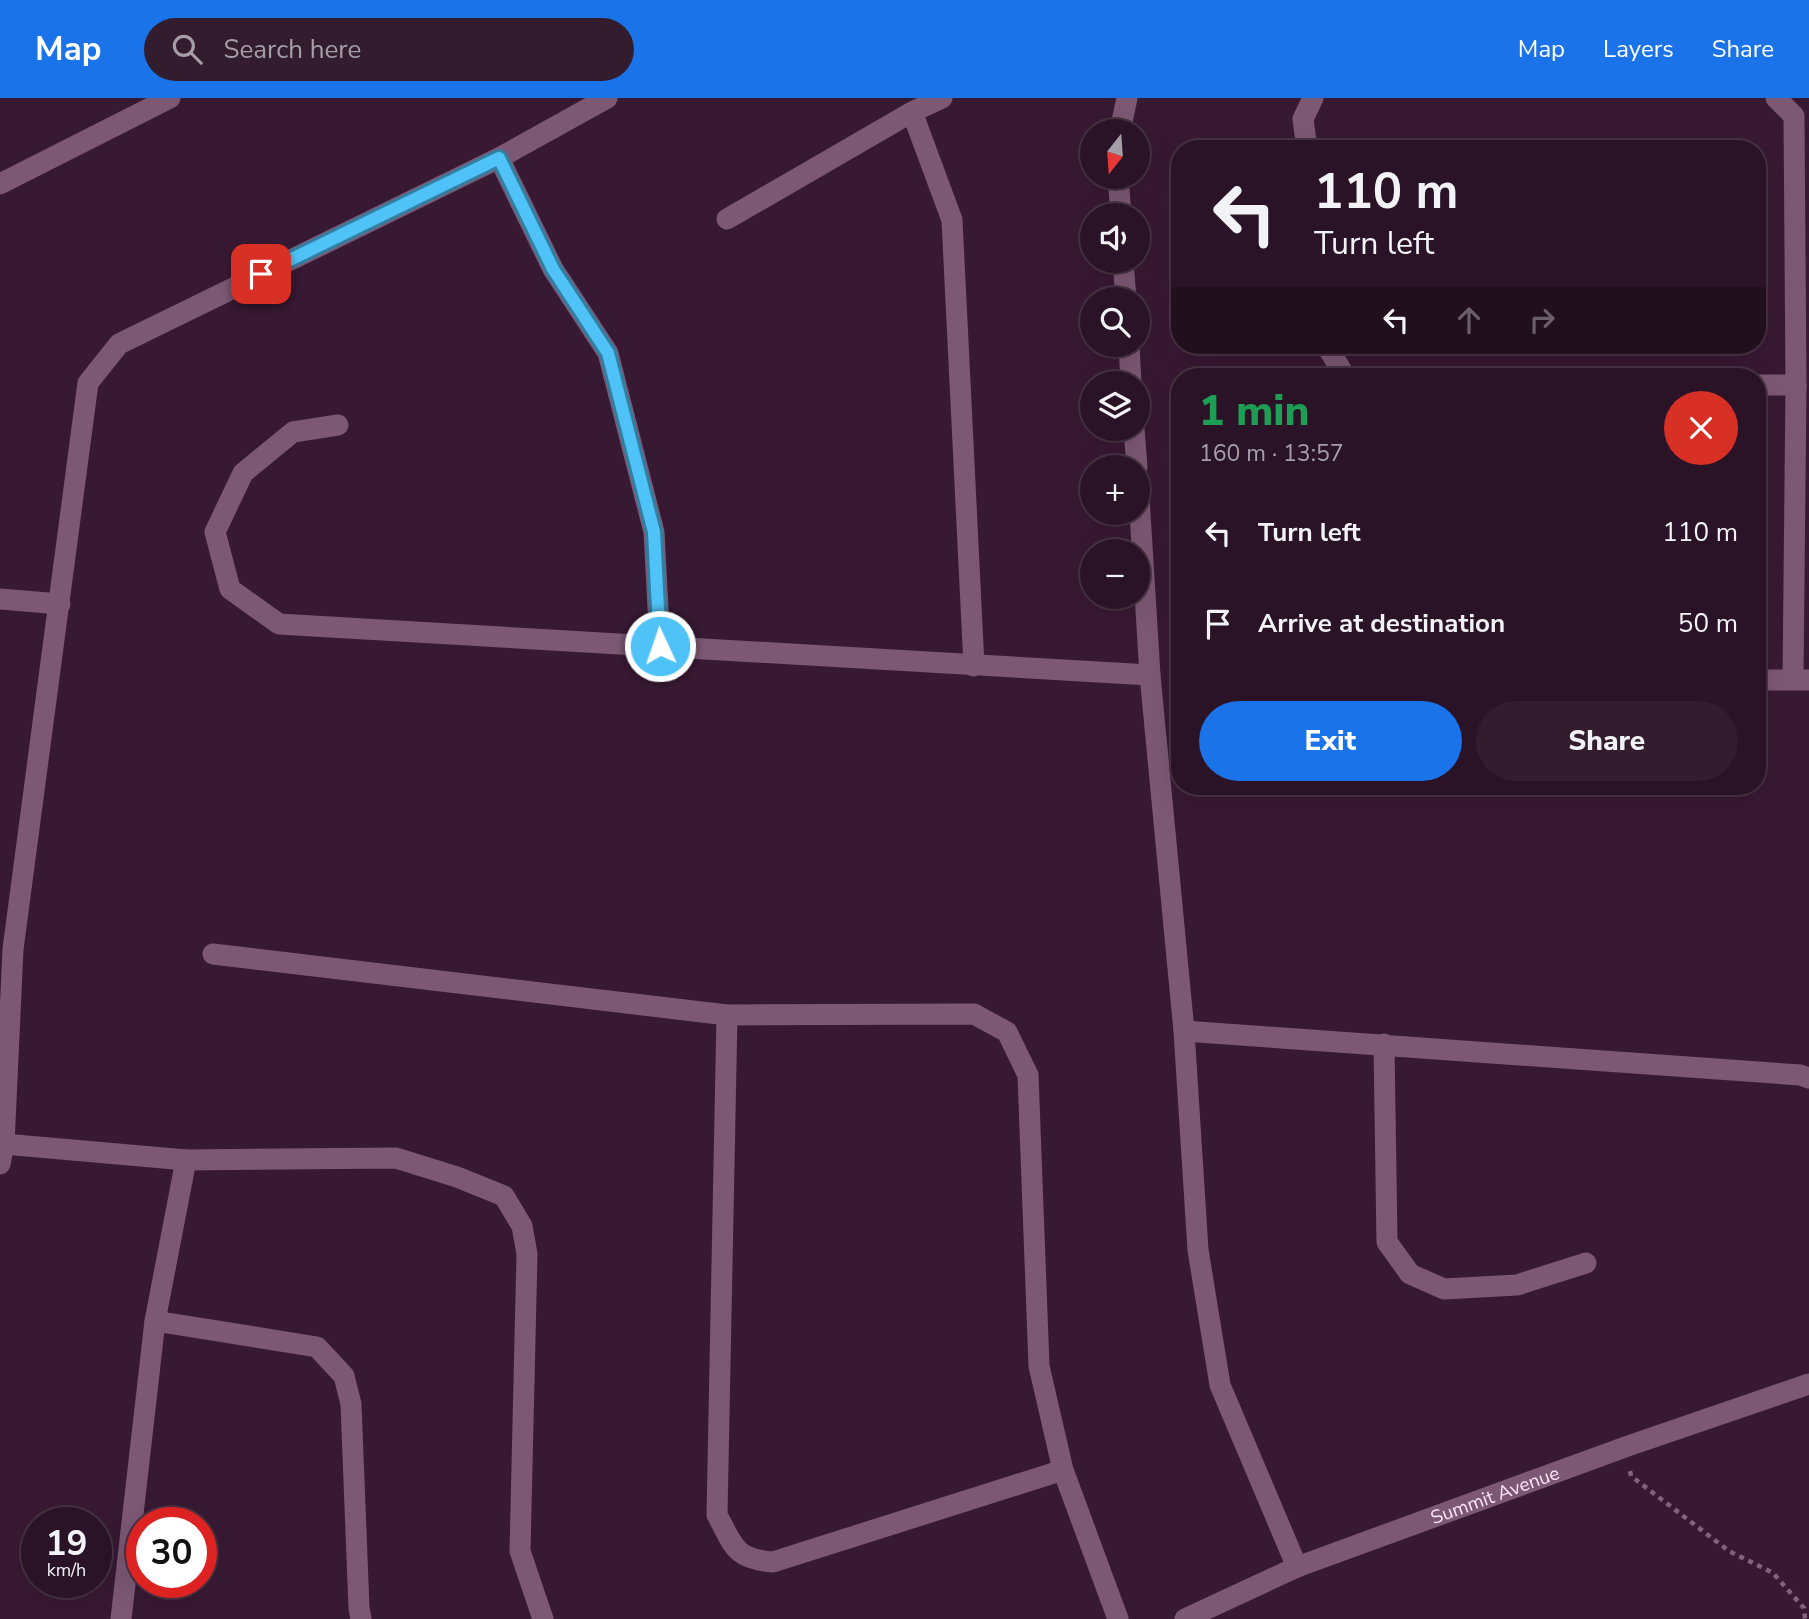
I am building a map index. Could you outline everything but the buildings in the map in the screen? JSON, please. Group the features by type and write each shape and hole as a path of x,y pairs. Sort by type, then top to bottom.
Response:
{"street":[{"path":"0,184 170,98"},
{"path":"543,1619 520,1551 527,1254 522,1226 504,1196 396,1157 186,1160 2,1154 7,949 60,604 88,383 119,344 499,158 607,98"},
{"path":"727,219 912,112 942,98"},
{"path":"1122,119 1126,98"},
{"path":"1306,140 1303,118 1313,98"},
{"path":"1766,680 1801,679 1794,116 1776,98"},
{"path":"912,112 952,220 974,666"},
{"path":"499,158 553,269 608,353 654,532 660,646"},
{"path":"1766,385 1796,385"},
{"path":"338,425 293,432 243,473 215,532 230,589 279,624 1150,675"},
{"path":"1141,525 1150,675 1184,1031 1198,1250 1220,1385 1297,1567"},
{"path":"0,599 60,604"},
{"path":"213,954 727,1015 974,1014 1007,1032 1028,1075 1039,1366 1063,1470 1118,1619"},
{"path":"727,1015 717,1514 737,1552 755,1561 773,1562 1063,1470"},
{"path":"1184,1031 1800,1075 1809,1078"},
{"path":"1384,1044 1387,1242 1410,1274 1444,1289 1517,1284 1586,1263"},
{"path":"121,1619 155,1321 186,1160"},
{"path":"155,1321 317,1347 344,1376 351,1404 361,1619"},
{"name":"Summit Avenue","path":"1185,1619 1297,1567 1628,1446 1809,1384"}],"path":[{"path":"1628,1446 1631,1476 1728,1551 1773,1573 1804,1608 1805,1619"}],"route":[{"path":"261,274 499,158 553,269 608,353 654,532 660,646"}]}
